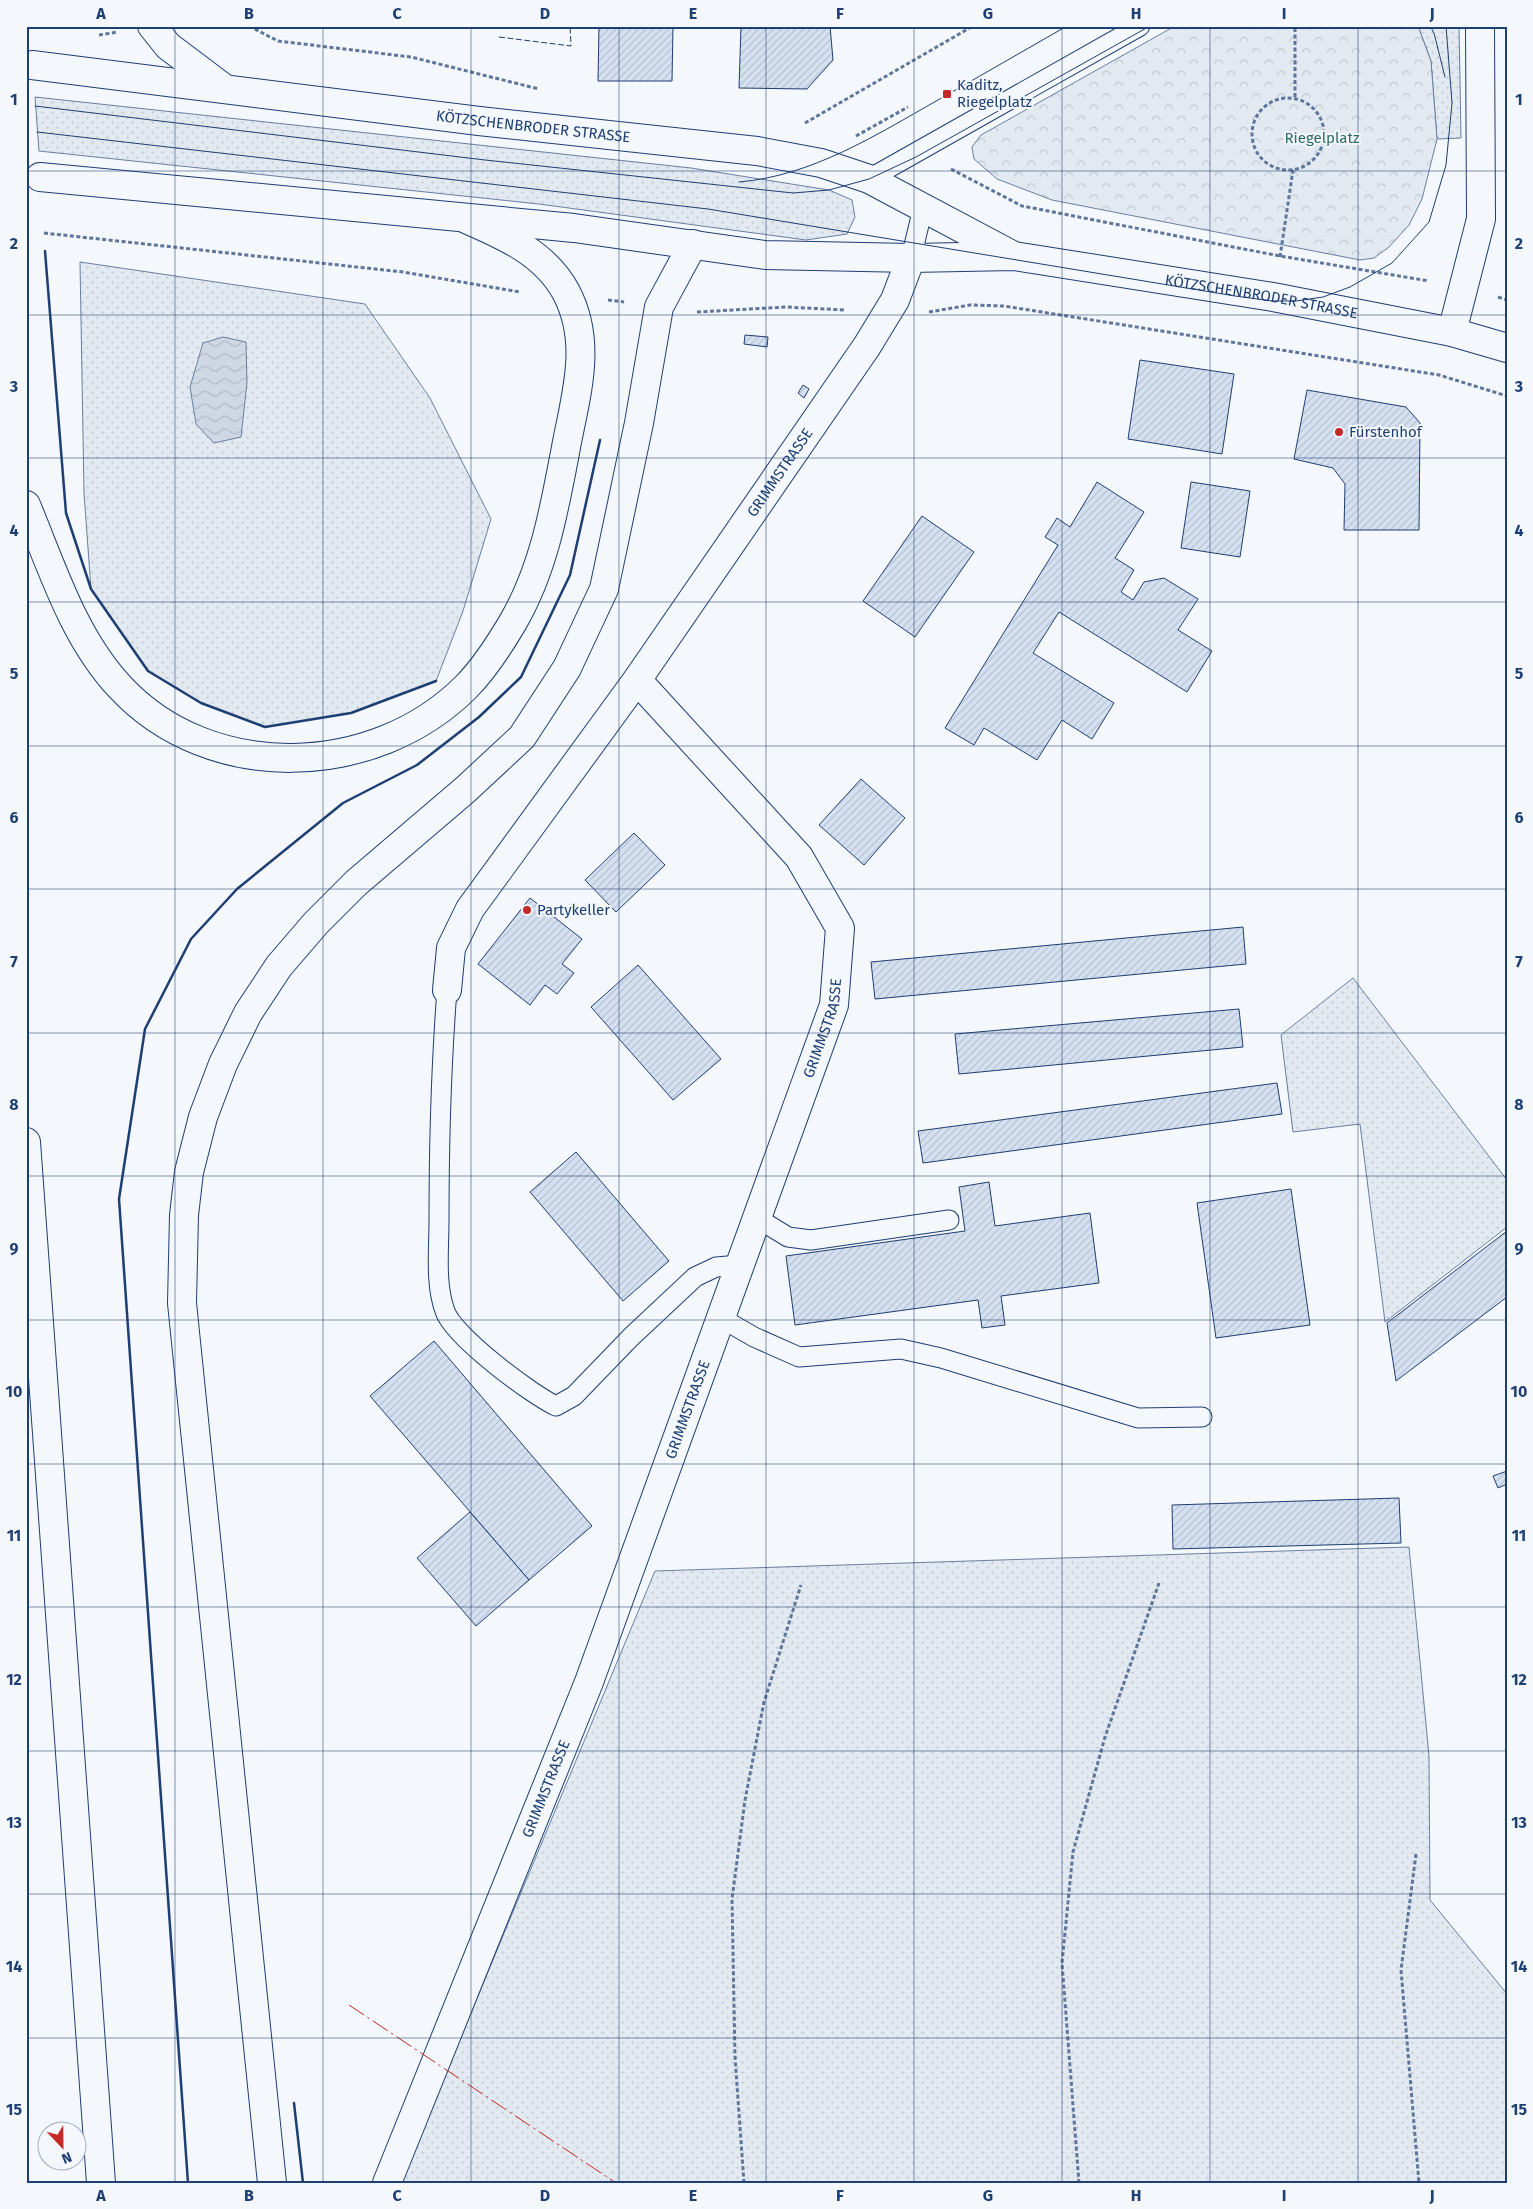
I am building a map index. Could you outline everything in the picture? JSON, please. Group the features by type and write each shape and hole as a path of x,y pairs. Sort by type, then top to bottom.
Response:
{"main road":[{"path":"152,26 168,46 225,89"},
{"path":"1452,332 1481,219 1480,26"},
{"name":"KÖTZSCHENBRODER STRASSE","path":"32,65 479,121 757,151 821,163 869,179 1014,256"},
{"name":"KÖTZSCHENBRODER STRASSE","path":"40,176 466,220 574,228 765,255 911,258 1014,256 1273,297 1452,332 1507,348"},
{"path":"26,505 85,642 121,689 144,709 168,725 199,741 231,751 265,758 300,759 334,755 368,746 403,731 436,711 466,687 513,622 530,586 545,549 581,366 581,333 576,315 568,295 554,273 538,258 506,236 466,220"},
{"path":"272,2183 182,1303 182,1241 189,1172 203,1117 223,1064 248,1014 279,966 316,922 356,883 465,790 522,736 567,668 604,588 639,423 659,306 693,244"},
{"name":"GRIMMSTRASSE","path":"447,990 451,948 470,909 637,680 867,346 895,300 911,258"},
{"name":"GRIMMSTRASSE","path":"387,2183 589,1682 834,1006 840,928 799,856 637,680"},
{"path":"26,1142 101,2183"}],"lane":[{"path":"869,179 1140,26"},
{"path":"911,258 923,208"},
{"path":"447,990 441,1072 439,1265 445,1313 462,1335 540,1399 556,1406 574,1396 631,1337 696,1278 716,1267 740,1265"},
{"path":"757,1218 788,1237 811,1240 949,1220"},
{"path":"721,1318 754,1337 800,1357 901,1349 941,1358 1138,1418 1202,1416"}],"path":[{"path":"249,26 278,41 412,57 549,92"},
{"path":"757,151 974,26"},
{"path":"1295,26 1295,98"},
{"path":"1295,98 1317,110 1325,127 1322,147 1310,163 1293,170 1277,168 1258,156 1252,134 1257,114 1272,101 1295,98"},
{"path":"821,163 854,136 908,107"},
{"path":"1273,297 1293,170"},
{"path":"960,172 1022,206 1388,276 1464,286"},
{"path":"44,233 403,272 538,296 568,295 694,312 786,307 840,310"},
{"path":"937,312 970,305 1004,306 1439,375 1507,396"},
{"path":"1079,2183 1062,1963 1073,1852 1105,1737 1159,1583"},
{"path":"744,2183 735,2057 732,1900 745,1800 764,1702 801,1584"},
{"path":"1416,1854 1401,1970 1419,2183"}],"green space":[{"name":"Riegelplatz","path":"1175,26 1418,26 1431,61 1437,139 1422,199 1409,225 1389,247 1374,258 1360,260 1052,200 997,179 974,159 972,147 981,135"},
{"path":"1418,26 1459,26 1461,138 1437,139 1431,61"},
{"path":"35,97 691,168 829,190 852,200 855,217 847,234 806,240 539,204 39,151"},
{"path":"80,262 365,304 430,398 491,519 463,611 436,681 351,713 265,727 201,703 148,671 91,589 84,493"},
{"path":"1353,978 1507,1180 1507,1227 1385,1322 1360,1124 1293,1132 1281,1035"},
{"path":"1409,1547 1429,1756 1430,1900 1507,1994 1507,2183 400,2183 655,1571"}],"water":[{"path":"223,337 246,342 247,383 241,437 214,443 196,424 190,387 203,343"}],"building":[{"path":"599,26 673,26 672,81 598,81"},
{"path":"741,26 830,26 833,60 807,89 739,88"},
{"path":"745,335 768,337 767,347 744,344"},
{"path":"1140,360 1234,374 1222,454 1128,439"},
{"path":"803,385 809,389 804,398 798,393"},
{"path":"1307,390 1406,407 1420,423 1419,530 1344,530 1345,484 1333,468 1294,459"},
{"path":"1097,482 1144,512 1115,558 1134,570 1121,592 1133,600 1144,582 1164,578 1198,599 1178,630 1212,651 1187,692 1059,612 1033,653 1114,703 1092,739 1062,720 1037,760 984,728 974,745 945,728 1058,545 1045,537 1057,518 1070,527"},
{"path":"1191,482 1250,491 1240,557 1181,548"},
{"path":"922,516 974,552 915,637 863,601"},
{"path":"861,779 905,818 864,865 819,825"},
{"path":"634,833 665,865 616,912 585,880"},
{"path":"530,898 582,939 562,964 574,973 557,994 545,985 530,1005 478,964"},
{"path":"1243,927 1246,964 875,999 871,962"},
{"path":"638,965 721,1059 673,1100 591,1007"},
{"path":"1239,1009 1243,1047 959,1074 955,1034"},
{"path":"1277,1083 1282,1114 923,1163 918,1131"},
{"path":"576,1152 669,1261 623,1301 530,1192"},
{"path":"989,1182 995,1226 1090,1213 1099,1283 1001,1296 1005,1325 982,1328 978,1300 795,1325 786,1256 965,1231 959,1187"},
{"path":"1291,1189 1310,1325 1216,1338 1197,1203"},
{"path":"1507,1231 1507,1297 1396,1381 1387,1323"},
{"path":"434,1341 592,1526 529,1580 370,1396"},
{"path":"1507,1471 1507,1484 1498,1488 1493,1476"},
{"path":"1399,1498 1401,1543 1173,1549 1172,1505"},
{"path":"470,1512 529,1580 476,1626 417,1558"}],"tram line":[{"path":"739,182 792,172 843,152 891,127 1067,26"},
{"path":"35,106 485,160 793,193 829,190 869,179 916,157 1150,26"},
{"path":"1430,26 1434,33 1445,77"},
{"path":"37,132 708,209 1235,296 1272,301 1296,301 1323,297 1350,287 1392,263 1429,222 1446,165 1452,103 1446,26"}],"fence":[{"path":"499,37 571,46 570,26"}],"wall":[{"path":"45,251 66,513 91,589 148,671 201,703 265,727 351,713 436,681"},
{"path":"188,2183 119,1199 145,1029 191,939 237,889 343,803 417,765 479,717 521,677 570,575 600,440"},
{"path":"294,2103 303,2183"}],"power":[{"path":"349,2005 616,2183"}],"place":[{"name":"Kaditz, Riegelplatz","path":"947,94"},
{"name":"Fürstenhof","path":"1339,432"},
{"name":"Partykeller","path":"527,910"}]}
